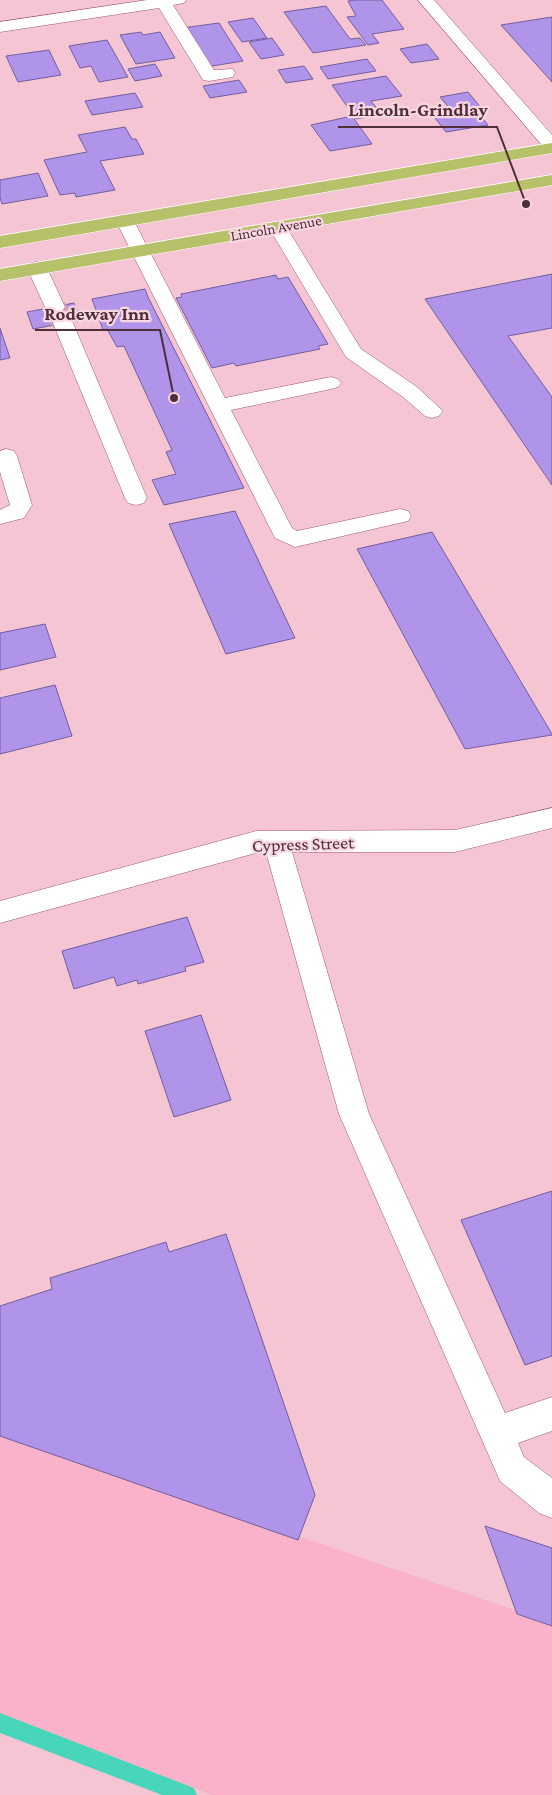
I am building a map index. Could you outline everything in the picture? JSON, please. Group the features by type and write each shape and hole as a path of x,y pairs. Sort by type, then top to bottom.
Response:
{"main road":[{"name":"Lincoln Avenue","path":"0,242 552,147"},
{"name":"Lincoln Avenue","path":"0,275 552,180"}],"street":[{"path":"426,0 552,147"},
{"path":"0,27 170,1 209,76 227,73"},
{"path":"25,7 32,22"},
{"path":"125,221 283,533 295,539 400,516"},
{"path":"278,228 353,353 410,392 432,411"},
{"path":"37,268 59,315 136,498"},
{"path":"218,406 331,383"},
{"path":"0,517 16,514 21,505 6,456"},
{"name":"Cypress Street","path":"0,912 256,842 455,841 552,818"},
{"path":"276,842 354,1114 512,1469 552,1500"},
{"path":"496,1433 552,1414"}],"shaded area":[{"path":"0,1434 552,1623 552,1795 212,1795 0,1713"}],"building":[{"path":"382,0 404,29 372,34 379,43 368,45 347,17 356,16 348,1"},
{"path":"326,6 350,39 360,38 366,45 313,53 284,12"},
{"path":"552,17 552,82 501,25"},
{"path":"253,18 267,38 242,42 228,22"},
{"path":"219,23 243,61 206,67 182,28"},
{"path":"141,32 143,35 160,32 175,58 136,64 120,35"},
{"path":"272,38 284,55 261,59 249,42"},
{"path":"107,40 128,77 99,82 91,66 80,68 69,46"},
{"path":"427,44 439,59 411,63 400,49"},
{"path":"49,50 61,75 18,82 6,56"},
{"path":"367,59 376,71 328,79 320,67"},
{"path":"155,64 162,76 135,81 128,69"},
{"path":"304,66 313,79 286,83 278,70"},
{"path":"386,76 402,96 371,101 382,115 356,119 332,85"},
{"path":"239,80 247,92 210,98 203,86"},
{"path":"468,92 482,109 476,110 488,125 446,132 431,113 450,109 440,97"},
{"path":"135,93 143,107 92,115 85,101"},
{"path":"352,116 372,144 330,151 311,125"},
{"path":"125,127 132,139 136,139 144,154 100,161 115,190 76,197 75,193 60,195 44,160 87,152 78,135"},
{"path":"38,173 48,196 2,204 0,180"},
{"path":"552,274 552,328 508,336 552,397 552,485 425,299"},
{"path":"276,275 278,279 288,277 328,344 318,346 320,349 236,366 234,363 212,368 176,298 182,297 181,294"},
{"path":"145,289 244,488 164,505 152,480 176,474 166,452 172,450 124,346 117,347 107,329 103,330 92,299"},
{"path":"74,303 81,320 33,329 27,312"},
{"path":"0,328 10,358 0,360"},
{"path":"235,511 295,638 226,654 169,524"},
{"path":"432,532 552,735 465,749 357,549"},
{"path":"45,624 56,657 0,670 0,633"},
{"path":"55,685 72,736 0,754 0,698"},
{"path":"187,917 204,962 185,967 186,971 138,984 137,980 117,986 114,977 74,989 62,951"},
{"path":"201,1015 231,1100 174,1117 145,1031"},
{"path":"552,1191 552,1356 525,1365 461,1220"},
{"path":"226,1234 315,1495 298,1540 0,1436 0,1306 52,1289 50,1278 166,1242 169,1252"},
{"path":"485,1526 552,1548 552,1626 517,1614"}],"waterway":[{"path":"0,1723 187,1795"}],"tunnel":[{"path":"55,307 63,323"}],"place":[{"name":"Lincoln-Grindlay","path":"526,204"},
{"name":"Rodeway Inn","path":"174,398"}]}
